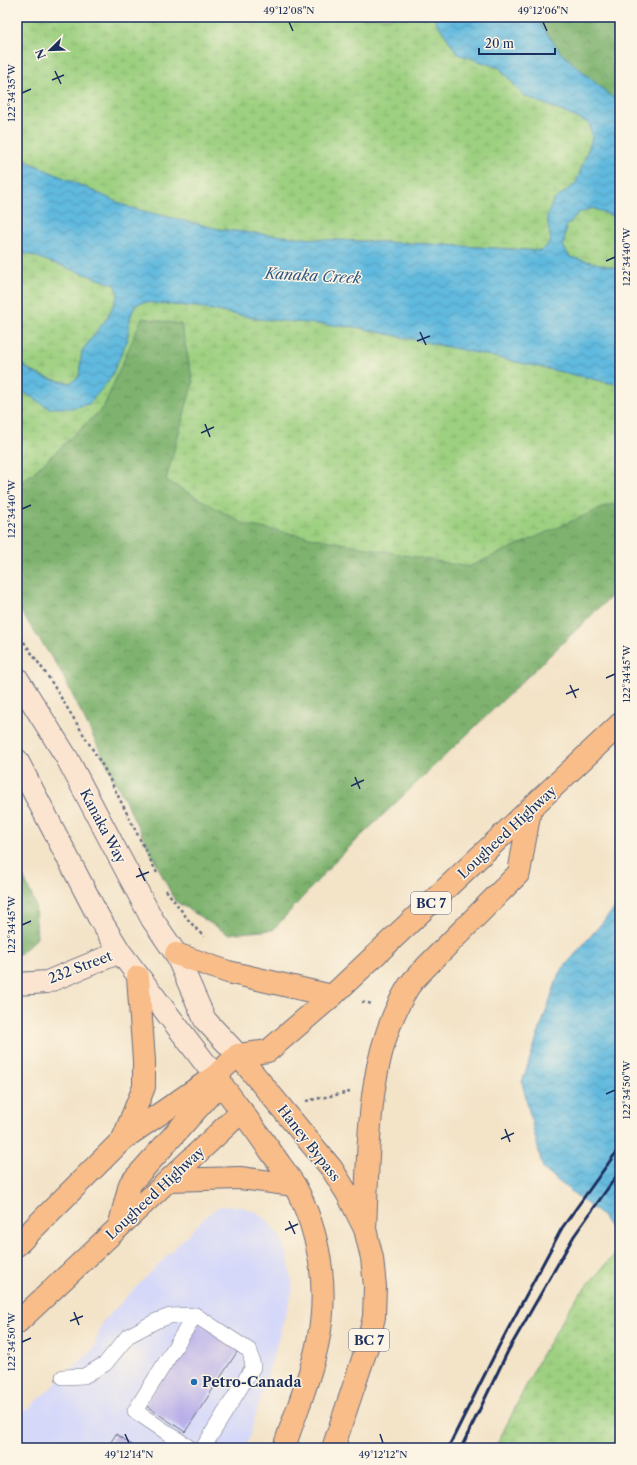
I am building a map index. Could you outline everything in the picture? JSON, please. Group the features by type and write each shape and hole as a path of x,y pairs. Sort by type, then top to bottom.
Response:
{"main road":[{"name":"Kanaka Way","path":"17,678 67,758 152,919 176,954 205,1020 239,1056"},
{"name":"Lougheed Highway","path":"268,1051 332,996 620,724"},
{"path":"17,760 98,916 120,952 242,1111 294,1185 306,1209 315,1236 321,1264 323,1297 320,1329 312,1365 282,1447"},
{"name":"BC 7","path":"365,1229 372,1093 393,1015 408,987 423,970 519,873 530,810"},
{"name":"232 Street","path":"17,984 47,982 120,952"},
{"path":"176,954 228,972 332,996"},
{"path":"123,1139 144,1087 144,1060 138,977"},
{"path":"119,1227 130,1184 239,1056 268,1051 265,1088"},
{"name":"Haney Bypass","path":"239,1056 332,1169 348,1195 365,1229 372,1258 375,1286 374,1317 367,1347 333,1448"},
{"path":"17,1245 123,1139 218,1079"},
{"name":"Lougheed Highway","path":"17,1323 265,1088"},
{"path":"169,1180 240,1178 294,1185"}],"lane":[{"path":"62,1378 84,1376 105,1364 128,1336 156,1321 170,1316 195,1315 250,1351 253,1367 203,1448"},
{"path":"190,1448 135,1411 195,1315"}],"path":[{"path":"332,996 377,1004 408,987"},
{"path":"302,1102 355,1090"}],"shaded area":[{"path":"220,1206 242,1207 256,1212 268,1221 280,1237 288,1256 293,1289 246,1448 17,1448 17,1419 93,1349 103,1321 203,1219"}],"green space":[{"path":"17,17 433,17 458,54 500,68 523,95 589,123 592,139 576,183 553,201 547,217 551,241 541,251 313,239 223,230 131,208 17,157"},
{"path":"536,17 620,17 620,104 560,52"},
{"path":"593,208 620,219 620,269 570,257 563,246 566,227 578,213"},
{"path":"17,250 116,285 118,296 107,318 82,351 79,377 70,383 41,376 23,365 17,359"},
{"path":"144,302 197,307 260,319 355,327 620,385 620,504 608,505 468,567 246,525 166,480 193,382 181,324 142,318 103,408 32,474 17,485 17,388 49,408 127,341 130,318 135,304"},
{"path":"141,318 181,324 193,382 166,480 608,505 620,504 620,588 337,859 273,930 228,934 175,901 60,670 17,606 17,485 32,474 103,408"},
{"path":"17,863 35,903 37,938 20,954 17,954"},
{"path":"620,1248 620,1448 495,1448 541,1356 576,1298"}],"water":[{"name":"Kanaka Creek","path":"433,17 536,17 560,52 620,104 620,219 593,208 578,213 566,227 563,246 570,257 620,269 620,385 355,327 260,319 197,307 144,302 135,305 130,318 127,341 110,379 89,404 72,408 49,408 17,388 17,359 23,365 41,376 70,383 79,377 82,351 107,318 118,296 116,285 17,250 17,157 131,208 223,230 313,239 541,251 546,247 551,241 547,217 553,201 576,183 592,139 589,123 523,95 500,68 458,54"},
{"path":"620,902 620,1096 616,1106 620,1110 620,1242 601,1215 543,1169 522,1082 559,973"}],"building":[{"path":"199,1323 239,1349 185,1432 145,1405"},
{"path":"116,1434 137,1448 107,1448"}],"railway":[{"path":"448,1448 499,1346 562,1228 620,1147"},
{"path":"461,1448 508,1351 574,1236 620,1171"}],"place":[{"name":"Petro-Canada","path":"194,1382"}]}
